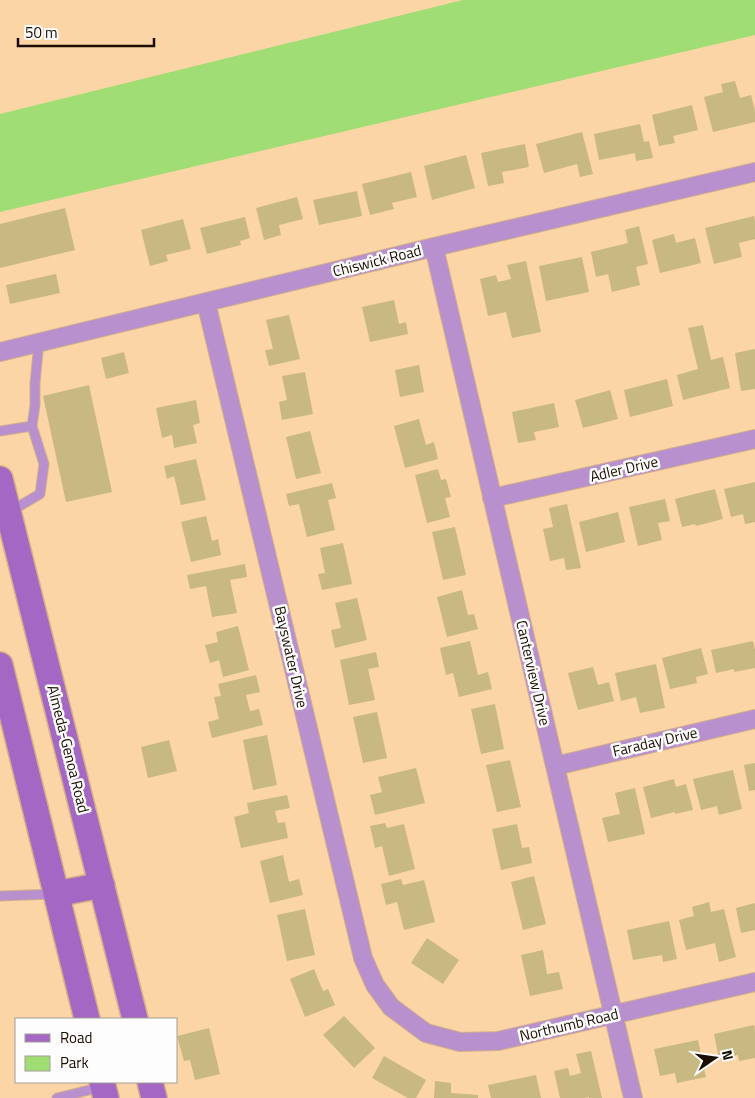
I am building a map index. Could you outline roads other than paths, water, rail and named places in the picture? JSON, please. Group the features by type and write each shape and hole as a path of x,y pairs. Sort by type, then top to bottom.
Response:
{"main road":[{"name":"Almeda-Genoa Road","path":"0,479 135,1018"},
{"path":"0,666 87,1018"},
{"path":"56,894 102,885"},
{"path":"150,1083 154,1098"}],"street":[{"name":"Chiswick Road","path":"0,352 755,172"},
{"name":"Canterview Drive","path":"434,247 633,1098"},
{"name":"Bayswater Drive","path":"206,302 363,958 375,985 390,1006"},
{"name":"Adler Drive","path":"492,498 755,439"},
{"name":"Faraday Drive","path":"554,766 755,719"},
{"name":"Northumb Road","path":"390,1006 426,1033 460,1042 498,1041 755,982"}],"lane":[{"path":"8,513 40,494 44,464 32,426 39,342"},
{"path":"0,431 32,426"},
{"path":"0,896 56,894"},
{"path":"58,1098 104,1089"}]}
